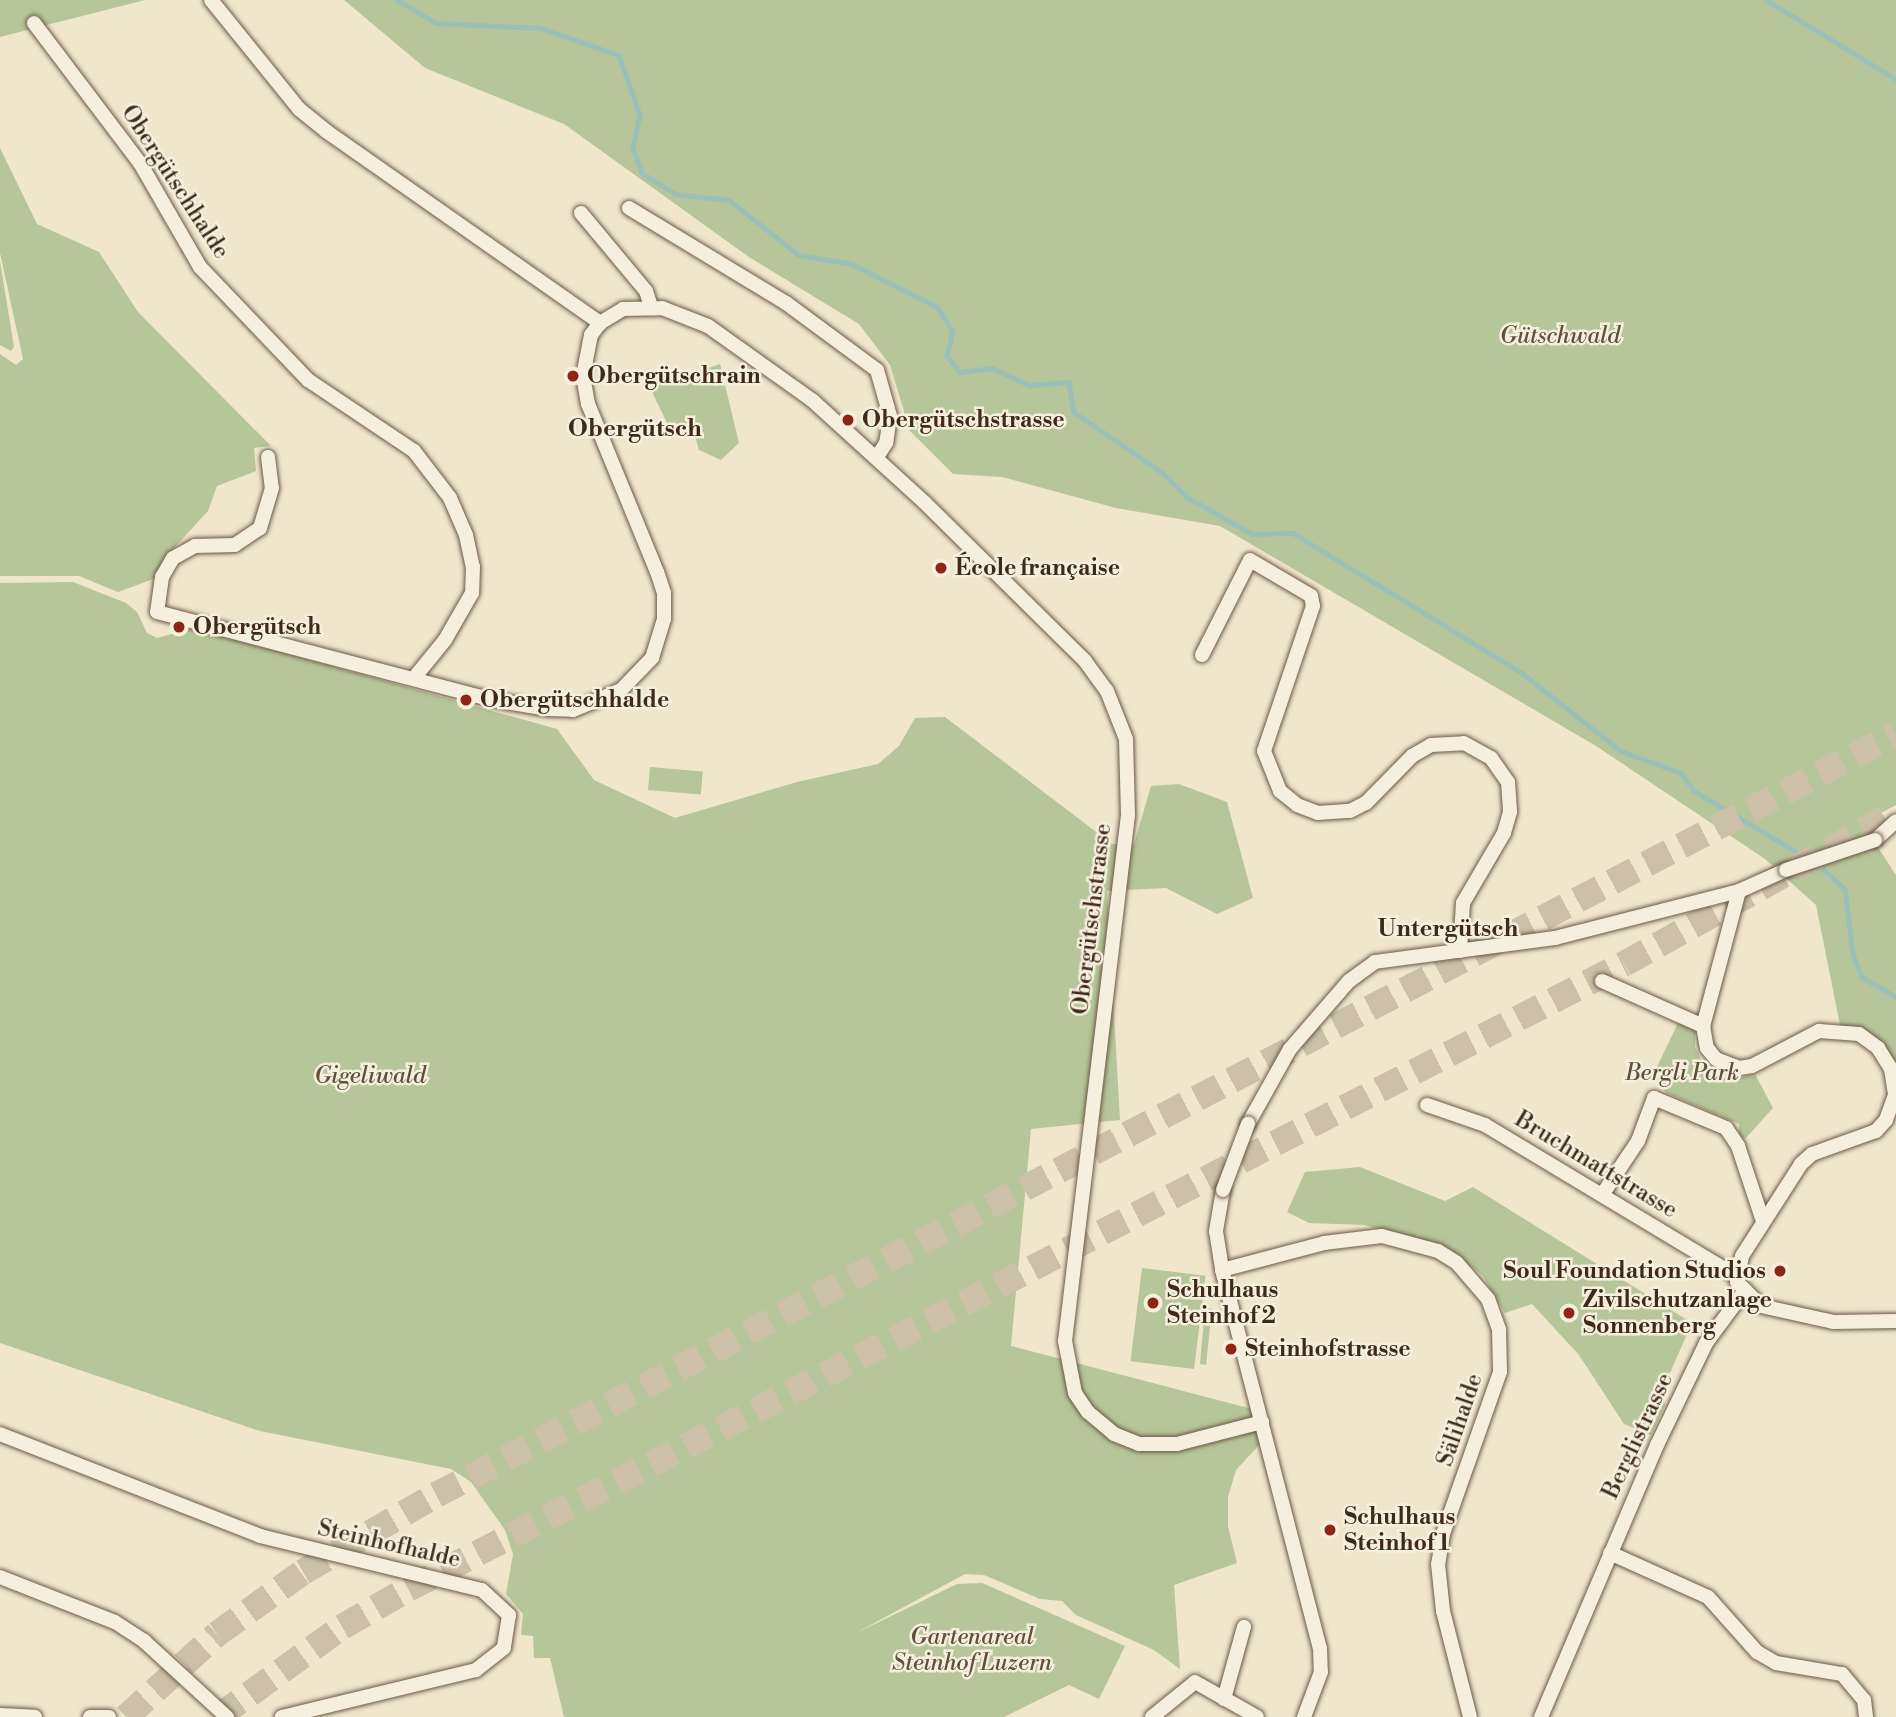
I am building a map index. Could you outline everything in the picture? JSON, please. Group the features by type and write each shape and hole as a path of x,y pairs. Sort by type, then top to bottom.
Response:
{"street":[{"path":"211,0 299,109 317,124 600,323 586,348 583,376 588,404 664,593 664,619 652,658 621,690 573,710 488,699 157,612 162,577 173,558 195,546 235,545 260,528 272,488 268,457"},
{"name":"Obergütschhalde","path":"34,23 140,163 200,267 308,380 414,452 450,498 467,535 473,566 472,593 445,640 414,678"},
{"path":"629,208 786,303 877,370 890,416 886,443 877,457"},
{"path":"581,213 646,291 651,306"},
{"name":"Obergütschstrasse","path":"600,323 623,309 651,306 694,318 746,351 877,457 1085,661 1115,707 1126,739 1130,778 1065,1341 1075,1393 1088,1412 1114,1434 1139,1444 1177,1444 1262,1422"},
{"path":"1202,655 1250,560 1311,596 1313,606 1270,723 1264,751 1280,791 1297,804 1318,813 1350,811 1366,803 1412,756 1431,745 1464,743 1492,758 1508,782 1510,812 1504,833 1462,903 1460,951"},
{"path":"1304,1717 1321,1672 1320,1648 1222,1270 1216,1231 1223,1190 1248,1124 1279,1065 1356,974 1387,958 1555,938 1739,891 1786,870 1878,837 1896,821"},
{"path":"1739,891 1703,1026 1707,1048 1726,1065 1752,1066 1799,1038 1841,1030 1859,1034 1878,1048 1891,1069 1895,1095 1886,1121 1859,1140 1812,1154 1763,1221 1736,1276 1743,1293 1761,1306 1834,1322 1896,1321"},
{"path":"1602,981 1703,1026"},
{"path":"1602,1195 1638,1141 1654,1098 1726,1128 1738,1146 1763,1221"},
{"name":"Bruchmattstrasse","path":"1427,1105 1485,1125 1736,1276"},
{"name":"Sälihalde","path":"1222,1270 1324,1243 1382,1236 1418,1242 1457,1263 1475,1280 1495,1313 1502,1356 1493,1397 1444,1531 1439,1585 1471,1717"},
{"name":"Berglistrasse","path":"1541,1717 1610,1553 1706,1343 1743,1293"},
{"name":"Steinhofhalde","path":"0,1434 260,1536 482,1590 509,1615 503,1648 476,1670 282,1717"},
{"path":"1610,1553 1708,1597 1757,1652 1776,1663 1843,1674 1864,1700 1867,1717"},
{"path":"0,1577 115,1622 144,1641 227,1717"},
{"path":"1224,1699 1244,1627"},
{"path":"1152,1717 1195,1682 1257,1717"},
{"path":"0,1715 35,1717"},
{"path":"90,1717 109,1717"}],"green space":[{"path":"0,0 145,0 0,37"},
{"name":"Gütschwald","path":"344,0 1896,0 1896,805 1862,823 1896,875 1896,1071 1878,1048 1841,1030 1816,905 1765,859 1596,746 1220,526 1116,508 1002,477 953,474 910,431 890,365 859,324 749,257 564,124 425,68"},
{"path":"0,148 37,224 99,252 138,312 271,446 254,448 256,471 217,486 208,511 164,559 156,578 118,592 79,576 0,576 0,354 16,365 23,359 0,253"},
{"path":"0,261 14,347 11,351 0,345"},
{"path":"720,364 739,443 721,460 699,450 691,422 669,427 653,394 653,378 678,371 680,378"},
{"name":"Gigeliwald","path":"73,582 126,603 137,612 147,633 157,638 195,628 557,729 594,780 675,818 797,782 878,764 899,746 915,718 945,717 1112,844 1134,844 1151,786 1179,784 1227,802 1253,898 1217,914 1166,888 1107,891 1120,1120 1031,1129 1011,1346 1256,1410 1260,1444 1236,1470 1228,1497 1228,1526 1237,1563 1174,1585 1180,1669 1154,1650 1076,1615 1062,1601 1040,1599 984,1575 965,1574 854,1634 957,1584 982,1583 1125,1646 1099,1699 1069,1685 1004,1717 564,1717 550,1658 534,1658 533,1636 521,1635 523,1614 506,1594 513,1554 505,1530 471,1482 451,1469 260,1431 0,1343 0,583"},
{"path":"650,767 703,772 701,795 648,790"},
{"name":"Bergli Park","path":"1679,1021 1695,1029 1695,1047 1704,1065 1728,1080 1755,1074 1773,1108 1745,1139 1739,1134 1739,1124 1666,1093 1653,1075"},
{"path":"1360,1167 1445,1201 1473,1187 1692,1323 1662,1391 1665,1405 1651,1435 1624,1424 1579,1355 1532,1304 1505,1313 1483,1276 1450,1249 1365,1225 1309,1223 1287,1212 1305,1172"},
{"path":"1142,1268 1206,1276 1194,1369 1131,1361"},
{"path":"1205,1308 1212,1309 1206,1365 1200,1364"}],"waterway":[{"path":"397,0 436,23 540,28 619,55 640,115 633,148 642,173 675,194 729,200 799,255 852,264 937,307 953,331 947,356 960,372 992,368 1029,385 1069,382 1074,412 1163,473 1187,497 1252,534 1293,533 1522,673 1621,751 1681,773 1694,791 1807,858"},
{"path":"1766,0 1896,79"},
{"path":"1818,864 1845,889 1853,954 1862,977 1896,997"}],"tunnel":[{"path":"126,1717 217,1634 303,1572 436,1495 1896,734"},
{"path":"218,1717 342,1627 408,1589 1624,964 1896,812"}],"place":[{"name":"Obergütschrain","path":"573,376"},
{"name":"Obergütschstrasse","path":"848,420"},
{"name":"École française","path":"941,568"},
{"name":"Obergütsch","path":"179,627"},
{"name":"Obergütschhalde","path":"466,700"},
{"name":"Soul Foundation Studios","path":"1780,1271"},
{"name":"Schulhaus Steinhof 2","path":"1153,1303"},
{"name":"Zivilschutzanlage Sonnenberg","path":"1569,1313"},
{"name":"Steinhofstrasse","path":"1231,1349"},
{"name":"Schulhaus Steinhof 1","path":"1330,1530"}],"district":[{"name":"Obergütsch","path":"635,430"},
{"name":"Untergütsch","path":"1448,930"}],"park label":[{"name":"Gartenareal Steinhof Luzern","path":"972,1650"}]}
